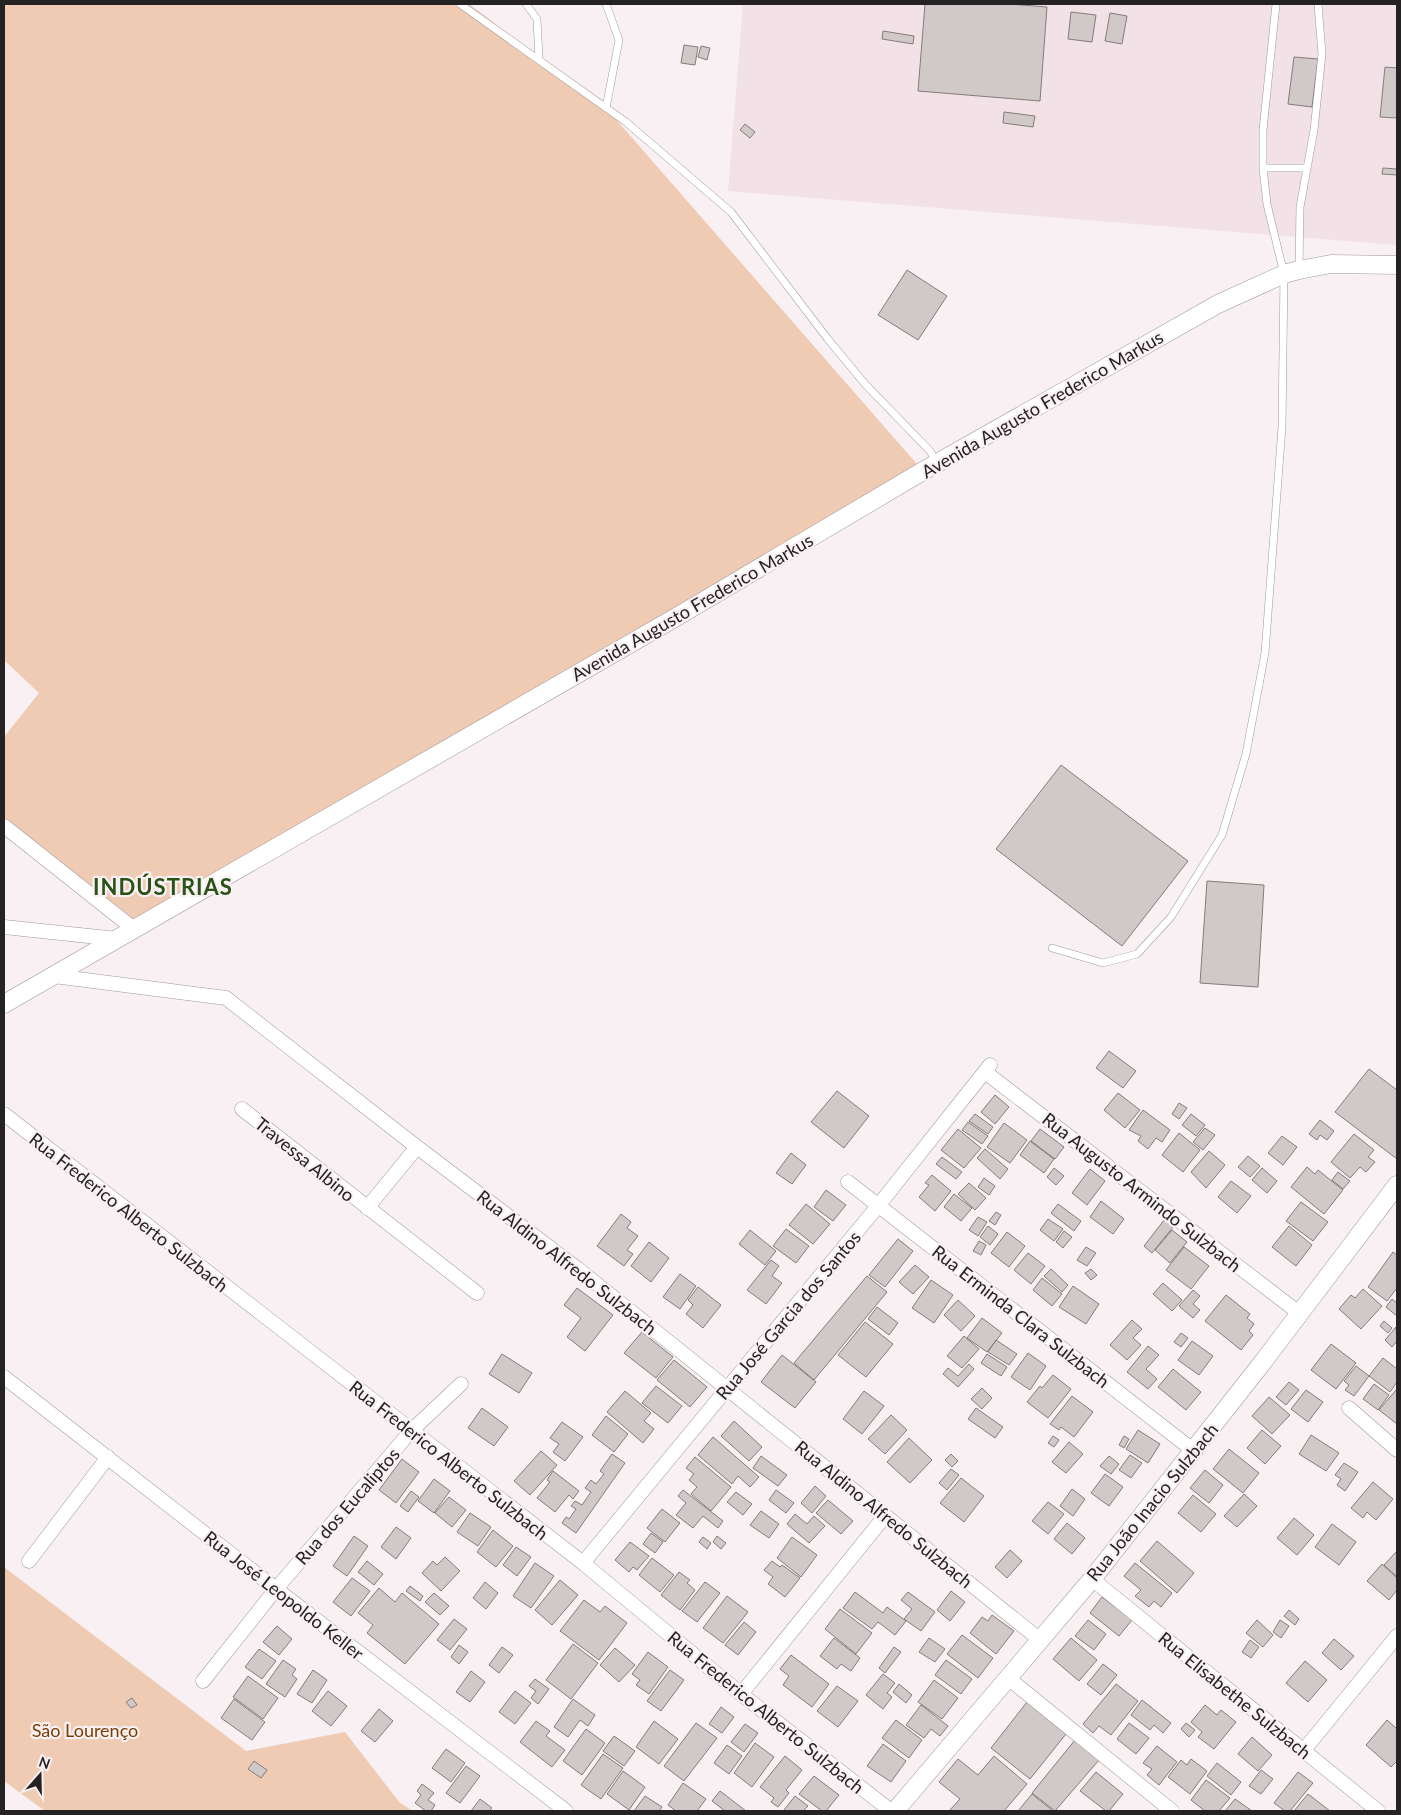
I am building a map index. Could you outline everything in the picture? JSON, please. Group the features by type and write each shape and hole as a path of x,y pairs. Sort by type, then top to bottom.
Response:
{"street":[{"name":"Avenida Augusto Frederico Markus","path":"4,1004 664,624 938,463 1218,304 1291,272 1331,264 1397,265"},
{"path":"4,826 134,929"},
{"path":"4,927 117,938"},
{"name":"Rua Aldino Alfredo Sulzbach","path":"54,976 226,998 417,1147 578,1269 1039,1639"},
{"name":"Rua José Garcia dos Santos","path":"583,1563 878,1206 987,1069"},
{"name":"Rua Augusto Armindo Sulzbach","path":"987,1069 1299,1313"},
{"name":"Travessa Albino","path":"242,1109 476,1293"},
{"name":"Rua Frederico Alberto Sulzbach","path":"4,1114 583,1563 740,1694 891,1811"},
{"name":"Travessa Albino","path":"367,1208 417,1147"},
{"name":"Rua Erminda Clara Sulzbach","path":"848,1182 1194,1451"},
{"name":"Rua João Inacio Sulzbach","path":"895,1811 1092,1578 1194,1451 1397,1185"},
{"name":"Rua José Leopoldo Keller","path":"4,1377 276,1589 566,1811"},
{"name":"Rua dos Eucaliptos","path":"203,1681 276,1589 411,1431 461,1384"},
{"path":"1349,1408 1397,1450"},
{"path":"29,1561 108,1457"},
{"path":"740,1694 885,1516"},
{"name":"Rua Elisabethe Sulzbach","path":"1092,1578 1378,1811"},
{"path":"1304,1750 1397,1636"},
{"path":"1008,1678 1172,1811"}],"lane":[{"path":"460,4 626,122 731,212 827,338 865,384 930,451 938,463"},
{"path":"526,4 536,19 539,59"},
{"path":"606,4 619,40 606,108"},
{"path":"1276,4 1263,130 1263,168 1272,226 1291,272"},
{"path":"1052,948 1103,964 1137,954 1172,917 1222,835 1246,754 1265,653 1282,427 1291,272 1306,168 1314,130 1322,54 1318,4"},
{"path":"1263,168 1306,168"}],"shaded area":[{"path":"743,4 1397,4 1397,245 728,191"}],"green space":[{"path":"4,4 469,4 606,108 923,471 134,929 4,826 4,737 39,693 4,660"},
{"name":"São Lourenço","path":"4,1567 246,1751 345,1732 400,1803 413,1811 45,1811 4,1781"}],"building":[{"path":"925,4 1009,4 1047,7 1040,101 918,91"},
{"path":"1071,12 1096,15 1092,42 1068,39"},
{"path":"1110,13 1127,16 1122,44 1105,41"},
{"path":"883,31 914,36 913,44 882,39"},
{"path":"684,45 698,47 695,65 681,63"},
{"path":"701,46 710,48 707,60 698,57"},
{"path":"1294,57 1318,59 1312,107 1288,104"},
{"path":"1385,67 1397,68 1397,118 1380,117"},
{"path":"1004,112 1035,116 1033,127 1003,123"},
{"path":"745,124 755,132 750,138 740,130"},
{"path":"1383,168 1397,169 1397,175 1382,174"},
{"path":"907,270 947,296 918,340 878,315"},
{"path":"1061,765 1188,861 1122,946 996,849"},
{"path":"1207,881 1264,885 1258,987 1200,983"},
{"path":"1109,1051 1136,1071 1123,1088 1096,1068"},
{"path":"1369,1069 1397,1090 1397,1159 1335,1112"},
{"path":"837,1091 869,1116 844,1148 811,1122"},
{"path":"1118,1093 1140,1110 1125,1128 1104,1110"},
{"path":"995,1095 1009,1107 995,1124 981,1112"},
{"path":"1179,1103 1187,1108 1179,1119 1172,1114"},
{"path":"1143,1110 1170,1130 1162,1142 1156,1138 1148,1149 1138,1141 1141,1136 1129,1130"},
{"path":"975,1114 993,1127 988,1134 969,1121"},
{"path":"1191,1114 1205,1125 1196,1136 1182,1125"},
{"path":"1320,1120 1334,1131 1327,1140 1320,1135 1317,1140 1309,1134"},
{"path":"968,1122 988,1136 982,1144 962,1130"},
{"path":"1004,1123 1027,1140 1010,1163 987,1147"},
{"path":"1205,1128 1215,1135 1203,1150 1193,1142"},
{"path":"958,1129 981,1148 964,1168 941,1150"},
{"path":"1040,1129 1064,1147 1055,1159 1031,1141"},
{"path":"1179,1133 1200,1150 1183,1172 1162,1155"},
{"path":"1354,1134 1374,1150 1368,1157 1375,1162 1366,1172 1360,1167 1350,1178 1331,1162"},
{"path":"1282,1136 1297,1147 1283,1165 1268,1153"},
{"path":"1030,1141 1054,1159 1044,1173 1020,1155"},
{"path":"985,1149 1008,1169 1000,1179 977,1158"},
{"path":"1209,1151 1225,1165 1206,1188 1191,1172"},
{"path":"791,1153 806,1165 792,1184 776,1173"},
{"path":"1248,1156 1260,1166 1250,1177 1238,1167"},
{"path":"942,1157 962,1172 956,1179 936,1164"},
{"path":"1307,1167 1315,1174 1318,1170 1343,1190 1324,1214 1291,1187"},
{"path":"1054,1168 1064,1176 1056,1185 1047,1177"},
{"path":"1262,1168 1277,1181 1267,1193 1252,1180"},
{"path":"1090,1169 1105,1181 1087,1205 1072,1193"},
{"path":"1338,1172 1350,1181 1343,1189 1332,1180"},
{"path":"932,1175 951,1191 935,1211 919,1197 929,1185 925,1183"},
{"path":"984,1178 995,1186 989,1195 978,1187"},
{"path":"1231,1181 1251,1196 1237,1213 1218,1197"},
{"path":"969,1183 986,1198 975,1210 958,1194"},
{"path":"826,1190 846,1205 833,1221 814,1207"},
{"path":"954,1194 972,1208 961,1221 944,1207"},
{"path":"1101,1201 1124,1219 1113,1234 1090,1217"},
{"path":"1301,1202 1328,1222 1313,1241 1286,1221"},
{"path":"806,1204 830,1224 813,1244 789,1225"},
{"path":"1058,1204 1081,1221 1074,1231 1051,1213"},
{"path":"996,1212 1001,1215 995,1225 989,1221"},
{"path":"621,1214 631,1222 627,1228 638,1236 627,1250 633,1254 624,1266 597,1246"},
{"path":"978,1217 987,1222 978,1236 969,1230"},
{"path":"1048,1219 1063,1229 1054,1241 1040,1230"},
{"path":"1165,1219 1174,1226 1152,1253 1144,1246"},
{"path":"988,1226 998,1234 990,1245 980,1237"},
{"path":"1289,1226 1312,1245 1296,1266 1272,1247"},
{"path":"786,1229 809,1246 796,1263 773,1246"},
{"path":"750,1230 776,1251 765,1265 739,1244"},
{"path":"1172,1230 1187,1242 1170,1263 1155,1250"},
{"path":"1064,1231 1072,1237 1063,1248 1056,1242"},
{"path":"1007,1232 1025,1246 1009,1267 991,1253"},
{"path":"898,1239 913,1251 885,1287 869,1275"},
{"path":"979,1241 986,1245 981,1255 973,1251"},
{"path":"649,1242 669,1258 651,1282 631,1266"},
{"path":"1086,1247 1096,1253 1087,1266 1077,1260"},
{"path":"1184,1247 1209,1266 1191,1289 1166,1270"},
{"path":"1393,1252 1397,1255 1397,1288 1387,1301 1368,1287"},
{"path":"1028,1253 1045,1266 1031,1284 1014,1270"},
{"path":"771,1260 779,1266 772,1276 782,1283 766,1304 747,1290"},
{"path":"915,1265 929,1277 913,1294 899,1282"},
{"path":"1051,1269 1068,1285 1062,1292 1044,1276"},
{"path":"1091,1269 1097,1275 1091,1280 1085,1273"},
{"path":"680,1274 696,1286 680,1309 663,1297"},
{"path":"867,1276 887,1292 814,1380 794,1363"},
{"path":"1042,1278 1062,1294 1052,1306 1033,1290"},
{"path":"931,1280 953,1295 934,1323 912,1308"},
{"path":"1163,1283 1182,1300 1172,1311 1153,1294"},
{"path":"1073,1286 1099,1304 1086,1324 1059,1307"},
{"path":"698,1287 721,1305 703,1328 686,1314 693,1305 688,1300"},
{"path":"577,1288 613,1315 585,1351 567,1337 581,1318 564,1305"},
{"path":"1363,1289 1382,1306 1361,1329 1339,1309 1351,1295 1355,1298"},
{"path":"1193,1290 1200,1296 1193,1304 1200,1310 1193,1318 1179,1306"},
{"path":"1226,1295 1250,1314 1247,1318 1254,1324 1249,1331 1253,1335 1241,1350 1205,1321"},
{"path":"1392,1299 1397,1303 1397,1316 1386,1307"},
{"path":"958,1300 975,1316 961,1331 944,1315"},
{"path":"877,1307 898,1323 889,1335 868,1319"},
{"path":"982,1318 1002,1333 987,1352 967,1338"},
{"path":"1132,1320 1142,1329 1133,1338 1141,1345 1127,1360 1110,1345"},
{"path":"1384,1321 1392,1328 1388,1333 1380,1326"},
{"path":"865,1322 893,1344 866,1377 838,1355"},
{"path":"1396,1327 1397,1341 1392,1347 1385,1340"},
{"path":"642,1332 673,1357 656,1378 624,1353"},
{"path":"1181,1333 1188,1338 1181,1347 1174,1342"},
{"path":"964,1336 979,1349 962,1368 947,1356"},
{"path":"996,1340 1017,1354 1009,1365 988,1352"},
{"path":"1192,1341 1213,1356 1199,1375 1178,1360"},
{"path":"1331,1344 1356,1363 1336,1389 1311,1370"},
{"path":"1148,1346 1159,1355 1146,1369 1157,1379 1148,1389 1127,1372"},
{"path":"1028,1353 1046,1366 1030,1390 1011,1377"},
{"path":"502,1354 532,1373 519,1393 489,1374"},
{"path":"987,1354 1007,1367 1001,1376 981,1363"},
{"path":"782,1355 816,1382 795,1408 761,1382"},
{"path":"1383,1358 1397,1369 1397,1382 1390,1392 1369,1376"},
{"path":"674,1360 707,1387 690,1407 657,1380"},
{"path":"969,1364 974,1369 958,1387 943,1374 948,1368 958,1376"},
{"path":"1356,1366 1369,1376 1354,1396 1345,1390 1349,1385 1344,1381"},
{"path":"1173,1369 1201,1392 1186,1410 1158,1387"},
{"path":"1053,1375 1071,1389 1048,1418 1027,1402 1040,1386 1042,1388"},
{"path":"1289,1382 1299,1390 1286,1405 1276,1397"},
{"path":"1374,1384 1389,1395 1378,1410 1363,1399"},
{"path":"656,1386 682,1406 668,1423 642,1403"},
{"path":"982,1388 992,1398 982,1409 971,1399"},
{"path":"1306,1390 1323,1402 1308,1422 1291,1409"},
{"path":"625,1391 651,1413 644,1421 654,1429 643,1443 607,1412"},
{"path":"864,1391 884,1406 862,1434 843,1419"},
{"path":"1397,1391 1397,1424 1379,1410"},
{"path":"1072,1396 1093,1412 1074,1437 1061,1427 1059,1430 1050,1424"},
{"path":"1269,1397 1290,1415 1272,1434 1252,1416"},
{"path":"482,1408 508,1427 494,1446 468,1428"},
{"path":"976,1408 1003,1427 995,1438 968,1419"},
{"path":"891,1415 907,1430 885,1454 868,1439"},
{"path":"606,1416 628,1434 614,1452 592,1435"},
{"path":"734,1421 762,1447 749,1461 721,1436"},
{"path":"562,1422 583,1437 565,1461 553,1452 559,1444 550,1438"},
{"path":"1138,1430 1160,1444 1148,1463 1126,1449"},
{"path":"1262,1430 1281,1446 1265,1464 1247,1448"},
{"path":"1311,1435 1339,1453 1326,1471 1299,1454"},
{"path":"1053,1436 1059,1440 1054,1447 1048,1443"},
{"path":"1124,1436 1129,1439 1124,1448 1119,1445"},
{"path":"713,1437 759,1477 750,1487 738,1476 732,1484 698,1455"},
{"path":"909,1438 932,1460 910,1483 887,1462"},
{"path":"1069,1442 1083,1454 1066,1473 1052,1462"},
{"path":"1229,1449 1259,1473 1243,1493 1213,1469"},
{"path":"541,1451 557,1465 530,1495 514,1481"},
{"path":"612,1454 625,1463 576,1533 562,1523 566,1517 569,1519 576,1509 571,1506 575,1501 582,1505 591,1492 585,1488 591,1480 596,1484 604,1474 600,1471"},
{"path":"951,1454 958,1461 952,1467 945,1460"},
{"path":"1130,1455 1142,1463 1131,1478 1119,1470"},
{"path":"761,1456 787,1475 778,1486 753,1468"},
{"path":"1109,1456 1119,1464 1111,1474 1100,1466"},
{"path":"695,1457 731,1487 711,1511 691,1494 697,1487 689,1480 694,1474 686,1468"},
{"path":"402,1459 419,1472 396,1503 379,1490"},
{"path":"1344,1463 1358,1472 1345,1491 1337,1485 1341,1479 1335,1475"},
{"path":"951,1469 959,1475 947,1490 939,1483"},
{"path":"1205,1470 1223,1485 1209,1503 1190,1488"},
{"path":"553,1471 579,1491 573,1499 569,1495 555,1512 537,1498 550,1482 547,1480"},
{"path":"1105,1474 1123,1487 1109,1506 1091,1493"},
{"path":"961,1478 984,1496 964,1522 940,1503"},
{"path":"434,1479 450,1491 434,1513 418,1501"},
{"path":"1373,1482 1393,1499 1376,1520 1367,1512 1363,1518 1351,1508"},
{"path":"815,1486 826,1496 812,1513 801,1503"},
{"path":"1072,1489 1085,1499 1073,1516 1060,1506"},
{"path":"683,1490 723,1521 718,1528 703,1516 693,1528 676,1515 686,1503 678,1496"},
{"path":"776,1490 794,1503 786,1513 769,1500"},
{"path":"411,1491 419,1497 408,1512 400,1506"},
{"path":"736,1492 752,1504 743,1515 727,1502"},
{"path":"1244,1494 1257,1506 1237,1527 1224,1516"},
{"path":"1193,1495 1216,1514 1201,1532 1178,1513"},
{"path":"449,1497 466,1510 452,1527 435,1513"},
{"path":"828,1500 853,1521 841,1534 816,1513"},
{"path":"1048,1502 1064,1514 1048,1534 1032,1521"},
{"path":"662,1509 680,1523 665,1542 647,1528"},
{"path":"761,1511 779,1524 769,1538 750,1525"},
{"path":"470,1513 491,1527 478,1546 457,1532"},
{"path":"795,1514 807,1524 814,1516 825,1526 809,1543 787,1524"},
{"path":"1294,1518 1314,1535 1297,1555 1277,1538"},
{"path":"1067,1523 1085,1538 1072,1554 1054,1539"},
{"path":"1332,1524 1356,1542 1339,1565 1315,1547"},
{"path":"396,1527 411,1538 396,1559 381,1547"},
{"path":"493,1530 513,1546 496,1567 477,1552"},
{"path":"651,1533 663,1542 655,1553 643,1544"},
{"path":"354,1536 368,1546 347,1576 333,1566"},
{"path":"717,1536 726,1543 721,1549 713,1542"},
{"path":"703,1537 711,1543 707,1549 699,1542"},
{"path":"792,1537 817,1555 801,1577 777,1558"},
{"path":"1157,1541 1194,1573 1177,1593 1140,1561"},
{"path":"630,1542 649,1556 637,1570 633,1567 629,1572 615,1560"},
{"path":"516,1547 531,1557 517,1576 503,1565"},
{"path":"1010,1550 1022,1561 1007,1578 995,1567"},
{"path":"1397,1551 1397,1577 1384,1565"},
{"path":"445,1557 460,1571 441,1591 422,1573 433,1561 437,1565"},
{"path":"652,1558 674,1575 660,1592 639,1575"},
{"path":"367,1561 383,1574 374,1585 358,1572"},
{"path":"772,1561 780,1567 782,1565 800,1578 785,1597 768,1584 773,1577 764,1570"},
{"path":"535,1563 554,1576 531,1608 513,1596"},
{"path":"1135,1563 1172,1593 1161,1607 1154,1601 1149,1607 1135,1596 1141,1590 1124,1576"},
{"path":"1382,1564 1397,1578 1397,1590 1389,1600 1367,1581"},
{"path":"679,1572 690,1580 687,1583 695,1590 680,1610 661,1595"},
{"path":"352,1578 370,1591 351,1616 333,1602"},
{"path":"560,1580 578,1595 552,1625 535,1610"},
{"path":"485,1582 498,1593 486,1609 473,1598"},
{"path":"705,1582 720,1593 697,1622 682,1611"},
{"path":"410,1586 423,1596 420,1601 406,1591"},
{"path":"379,1588 395,1602 402,1593 439,1624 405,1664 367,1633 373,1625 358,1613"},
{"path":"951,1591 965,1602 950,1621 937,1610"},
{"path":"855,1592 883,1613 887,1607 906,1621 895,1635 878,1622 872,1629 843,1608"},
{"path":"908,1592 935,1612 921,1631 904,1619 912,1609 901,1600"},
{"path":"434,1593 449,1606 440,1615 425,1602"},
{"path":"727,1596 748,1612 723,1643 703,1628"},
{"path":"1102,1597 1132,1620 1119,1636 1090,1613"},
{"path":"584,1600 600,1612 605,1606 627,1623 599,1660 560,1631"},
{"path":"840,1609 872,1633 856,1654 825,1629"},
{"path":"1289,1610 1299,1619 1295,1625 1284,1616"},
{"path":"992,1615 1014,1631 996,1654 970,1633 982,1617 988,1621"},
{"path":"454,1619 467,1629 450,1650 437,1640"},
{"path":"1088,1620 1106,1634 1094,1650 1075,1636"},
{"path":"1257,1620 1273,1635 1263,1647 1246,1633"},
{"path":"1280,1620 1289,1626 1281,1638 1273,1632"},
{"path":"744,1622 756,1632 738,1655 725,1645"},
{"path":"277,1626 292,1639 279,1655 263,1642"},
{"path":"962,1635 993,1658 978,1678 947,1654"},
{"path":"834,1638 860,1658 851,1671 841,1664 837,1669 820,1656"},
{"path":"929,1638 945,1649 935,1662 919,1652"},
{"path":"1071,1638 1097,1660 1079,1681 1053,1659"},
{"path":"1334,1639 1354,1656 1341,1670 1322,1653"},
{"path":"1250,1640 1259,1647 1251,1658 1242,1652"},
{"path":"573,1644 598,1663 571,1699 546,1680"},
{"path":"459,1645 468,1652 459,1664 451,1657"},
{"path":"502,1647 513,1655 499,1673 489,1665"},
{"path":"894,1647 901,1652 885,1673 879,1668"},
{"path":"615,1648 635,1665 619,1682 600,1665"},
{"path":"259,1649 276,1661 262,1679 245,1667"},
{"path":"648,1652 668,1667 649,1694 636,1685 640,1680 632,1674"},
{"path":"791,1655 829,1684 812,1707 783,1685 789,1676 780,1669"},
{"path":"283,1660 296,1669 292,1675 297,1679 285,1697 266,1684"},
{"path":"946,1660 972,1679 961,1694 935,1675"},
{"path":"1305,1661 1327,1680 1308,1702 1286,1683"},
{"path":"1103,1664 1117,1675 1101,1695 1087,1684"},
{"path":"313,1670 327,1680 312,1703 297,1694"},
{"path":"670,1670 684,1680 661,1711 647,1701"},
{"path":"471,1671 485,1682 470,1702 456,1692"},
{"path":"883,1674 895,1683 887,1693 892,1697 883,1709 866,1695"},
{"path":"248,1676 278,1698 263,1719 233,1697"},
{"path":"535,1679 549,1689 538,1704 531,1698 536,1691 529,1686"},
{"path":"934,1680 958,1698 942,1719 918,1702"},
{"path":"899,1684 912,1695 906,1703 893,1692"},
{"path":"1116,1684 1138,1701 1111,1735 1099,1726 1093,1733 1083,1724"},
{"path":"837,1686 858,1701 838,1727 817,1711"},
{"path":"328,1691 347,1706 331,1726 312,1711"},
{"path":"515,1691 531,1703 515,1724 499,1712"},
{"path":"132,1698 137,1705 131,1708 126,1702"},
{"path":"234,1699 265,1722 252,1740 221,1718"},
{"path":"573,1699 595,1715 588,1726 580,1720 568,1737 554,1727"},
{"path":"1142,1700 1171,1723 1163,1733 1154,1725 1150,1730 1131,1715"},
{"path":"1027,1702 1066,1734 1030,1779 991,1748"},
{"path":"921,1705 948,1726 940,1736 931,1729 924,1738 906,1725"},
{"path":"1205,1705 1217,1715 1221,1710 1236,1722 1214,1749 1198,1737 1202,1732 1191,1722"},
{"path":"721,1707 734,1717 722,1733 709,1724"},
{"path":"379,1709 393,1721 375,1742 361,1731"},
{"path":"896,1720 922,1740 909,1758 882,1738"},
{"path":"1387,1720 1397,1729 1397,1761 1391,1767 1366,1745"},
{"path":"536,1721 550,1731 546,1736 565,1750 552,1767 520,1742"},
{"path":"654,1721 678,1739 659,1764 636,1747"},
{"path":"696,1723 717,1738 684,1781 664,1766"},
{"path":"1129,1723 1149,1738 1136,1754 1117,1739"},
{"path":"1186,1723 1195,1730 1189,1737 1181,1729"},
{"path":"745,1724 758,1733 744,1752 731,1742"},
{"path":"586,1729 605,1743 582,1775 563,1761"},
{"path":"614,1736 635,1751 624,1766 603,1751"},
{"path":"1252,1737 1272,1755 1258,1771 1238,1754"},
{"path":"1075,1740 1099,1760 1055,1811 1032,1793"},
{"path":"755,1743 774,1757 752,1787 734,1773"},
{"path":"883,1744 906,1761 891,1782 867,1766"},
{"path":"727,1745 742,1756 729,1774 714,1763"},
{"path":"1157,1746 1177,1762 1159,1785 1147,1775 1152,1769 1143,1763"},
{"path":"446,1749 465,1763 451,1782 432,1768"},
{"path":"603,1754 623,1768 601,1799 581,1785"},
{"path":"785,1756 802,1770 786,1790 789,1793 778,1807 771,1802 774,1798 760,1787"},
{"path":"994,1756 1027,1784 1004,1811 949,1811 960,1799 939,1782 958,1759 978,1775"},
{"path":"1191,1759 1207,1771 1190,1794 1168,1777 1181,1760 1187,1765"},
{"path":"254,1761 267,1770 261,1778 248,1769"},
{"path":"1217,1763 1241,1782 1231,1795 1207,1776"},
{"path":"466,1766 480,1776 460,1803 446,1793"},
{"path":"1261,1770 1273,1779 1261,1794 1249,1786"},
{"path":"623,1771 645,1787 629,1810 607,1794"},
{"path":"1096,1772 1123,1794 1109,1811 1106,1811 1080,1791"},
{"path":"1298,1772 1313,1783 1290,1811 1285,1811 1274,1803"},
{"path":"814,1776 839,1795 826,1811 822,1811 799,1794"},
{"path":"1206,1780 1230,1798 1219,1811 1205,1811 1191,1800"},
{"path":"683,1783 706,1799 697,1811 676,1811 668,1805"},
{"path":"422,1784 434,1793 428,1800 435,1805 431,1811 426,1811 415,1803 421,1795 417,1791"},
{"path":"720,1791 746,1811 725,1811 712,1801"},
{"path":"1032,1794 1053,1811 1018,1811"},
{"path":"1308,1794 1330,1811 1294,1811"},
{"path":"645,1796 662,1807 659,1811 634,1811"},
{"path":"795,1796 808,1806 803,1811 785,1811 784,1810"},
{"path":"480,1799 492,1808 489,1811 471,1811"},
{"path":"1235,1799 1252,1811 1225,1811"}],"district":[{"name":"INDÚSTRIAS","path":"163,886"}]}
